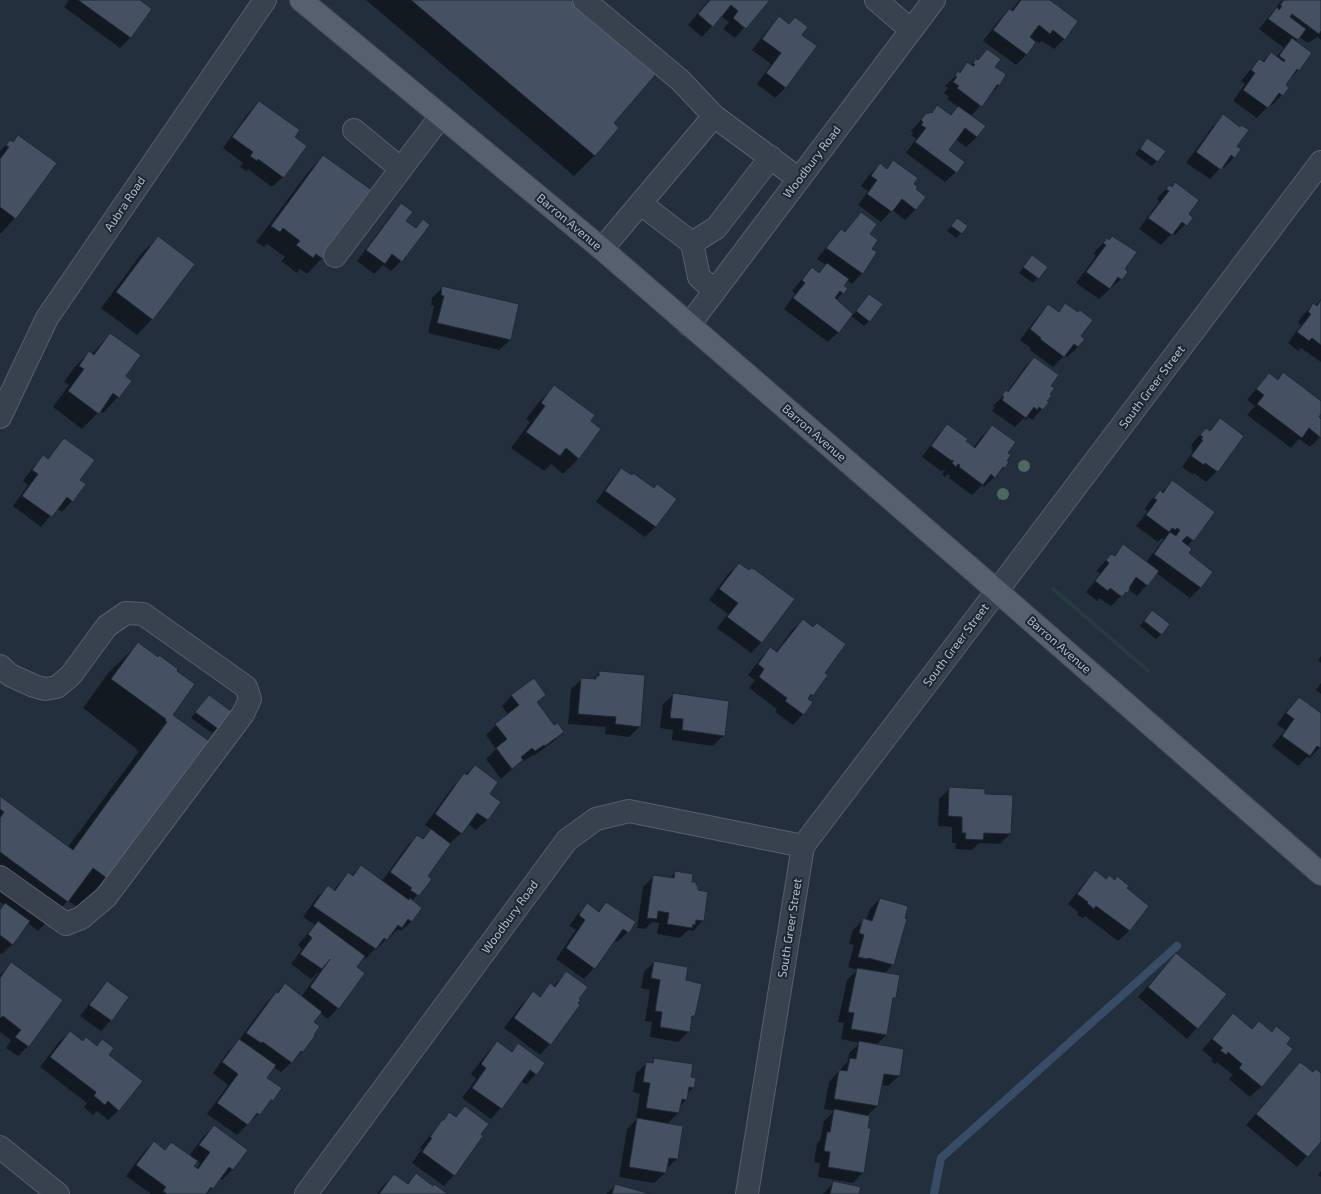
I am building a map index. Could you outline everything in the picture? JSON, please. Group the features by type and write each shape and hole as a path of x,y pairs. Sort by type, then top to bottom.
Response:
{"main road":[{"name":"Barron Avenue","path":"301,0 602,249 1321,874"}],"street":[{"name":"Aubra Road","path":"0,417 47,318 265,0"},
{"path":"584,0 680,80 714,116 799,179"},
{"path":"876,0 911,30"},
{"name":"Woodbury Road","path":"689,325 934,0"},
{"path":"335,256 441,116"},
{"path":"602,249 714,116"},
{"path":"354,130 401,169"},
{"path":"692,243 716,228 771,158"},
{"name":"South Greer Street","path":"747,1194 803,846 1321,162"},
{"path":"641,204 692,243 700,277 715,291"},
{"path":"0,666 10,675 34,686 45,689 57,687 71,675 107,626 126,613 143,614 246,687 250,699 243,714 106,897 81,918 66,924 0,877"},
{"name":"Woodbury Road","path":"306,1194 567,840 596,818 629,811 803,846"},
{"path":"0,1147 58,1194"}],"green space":[{"path":"1053,586 1150,670 1148,673 1056,594 1051,589"}],"building":[{"path":"78,0 140,0 152,9 131,38"},
{"path":"411,0 571,0 657,73 614,123 619,128 595,156"},
{"path":"710,0 770,0 746,29 733,18 738,11 731,5 713,27 698,14"},
{"path":"1021,0 1050,0 1078,21 1065,40 1053,30 1050,34 1039,25 1030,37 1036,42 1027,55 993,30 1009,9 1013,11"},
{"path":"1284,0 1321,0 1321,31 1319,34 1292,14 1290,17 1306,29 1298,40 1268,19 1277,7 1279,10 1282,6 1280,5"},
{"path":"779,16 789,24 795,17 808,27 802,35 817,46 786,88 766,73 781,53 762,39"},
{"path":"1292,38 1312,53 1299,71 1297,69 1286,85 1289,88 1283,96 1279,93 1268,108 1243,90 1255,73 1251,70 1259,59 1264,62 1271,52 1284,62 1285,60 1279,56"},
{"path":"987,49 1001,59 995,67 1006,74 1000,85 997,85 982,107 957,88 959,86 953,82 957,77 955,76 958,71 960,73 967,62 973,66 975,65 973,63 976,59 978,60"},
{"path":"259,101 300,130 295,137 307,146 284,178 258,159 257,161 250,156 253,152 232,137"},
{"path":"937,105 951,115 958,106 986,126 977,137 965,128 949,150 965,162 957,173 915,142 926,128 921,125 923,122 921,120 926,113 932,113"},
{"path":"1223,114 1240,127 1241,125 1249,130 1237,146 1241,149 1235,158 1231,155 1221,170 1196,152"},
{"path":"18,135 57,163 16,219 0,207 0,159 9,147 6,145 10,140 13,142"},
{"path":"1147,138 1166,151 1158,162 1140,149"},
{"path":"323,155 373,191 323,259 316,254 313,258 296,245 300,241 283,228 280,232 271,226"},
{"path":"893,160 918,178 914,184 918,187 916,189 926,197 916,210 902,199 892,212 867,194 877,180 871,176 880,163 887,169"},
{"path":"1175,182 1199,200 1189,214 1193,218 1187,226 1182,222 1172,235 1148,218 1169,191 1166,189 1169,185 1172,187"},
{"path":"401,203 413,212 406,221 416,228 423,219 430,225 402,262 392,254 385,264 366,250"},
{"path":"861,212 877,224 870,234 878,240 872,249 877,252 863,274 826,248 841,229 845,232"},
{"path":"957,218 968,226 962,234 951,226"},
{"path":"158,236 195,264 153,320 116,292"},
{"path":"1112,236 1137,252 1125,269 1128,272 1122,280 1118,277 1110,289 1086,272 1106,245 1103,243 1107,238 1109,240"},
{"path":"1032,255 1048,267 1039,279 1023,267"},
{"path":"827,263 849,279 844,286 848,288 844,294 840,291 835,298 853,314 839,333 793,298 805,283 802,280 812,267 819,273"},
{"path":"442,286 519,304 511,340 437,323 444,296 441,295"},
{"path":"869,294 883,304 870,322 856,311"},
{"path":"1321,300 1321,345 1312,338 1309,341 1297,332 1311,314 1308,312 1313,303 1317,306"},
{"path":"1065,303 1078,312 1080,310 1093,320 1081,336 1085,339 1078,347 1074,344 1064,357 1040,339 1041,338 1030,329 1048,304 1059,312"},
{"path":"110,333 141,355 126,376 132,381 119,398 113,393 99,414 68,391 84,369 79,366 89,351 94,355"},
{"path":"1034,357 1059,375 1051,386 1055,388 1050,394 1052,395 1047,401 1049,402 1043,410 1039,407 1037,410 1034,407 1026,418 1002,400 1004,397 1002,395 1006,390 1008,392"},
{"path":"1283,372 1321,401 1321,414 1319,417 1321,419 1321,438 1309,428 1302,438 1257,404 1264,395 1256,389 1269,373 1278,380"},
{"path":"554,385 595,415 591,421 601,429 579,459 566,448 560,456 526,432 545,406 541,403"},
{"path":"1220,418 1244,436 1218,472 1191,456 1203,440 1201,439 1203,437 1200,435 1206,428 1210,431"},
{"path":"947,424 968,439 966,441 975,448 992,425 1016,442 1008,453 1011,455 1005,468 1003,467 995,478 991,474 983,485 959,467 960,465 958,464 956,467 952,463 954,460 952,461 931,446"},
{"path":"64,438 95,460 80,480 86,484 73,502 67,497 52,517 22,496 38,474 32,470 43,455 48,459"},
{"path":"621,468 632,475 633,473 654,488 657,484 677,499 656,527 605,491"},
{"path":"1172,480 1215,512 1194,541 1187,536 1182,541 1192,549 1189,553 1213,572 1201,588 1154,554 1170,532 1176,536 1180,530 1177,528 1176,530 1172,528 1169,532 1146,515 1157,500 1154,498 1160,490 1163,493"},
{"path":"1123,544 1159,571 1148,586 1136,577 1129,588 1130,589 1122,597 1110,588 1108,591 1095,581 1109,563 1106,560 1111,554 1115,556"},
{"path":"739,563 749,570 751,568 754,569 795,599 762,643 727,617 738,603 719,589"},
{"path":"1152,610 1170,624 1162,635 1144,621"},
{"path":"803,619 813,627 817,623 846,644 825,673 828,675 813,696 811,694 808,699 813,702 804,715 785,701 787,698 759,677 764,669 758,664 770,647 777,652"},
{"path":"138,642 158,657 159,655 178,669 177,671 195,684 173,715 209,741 108,879 93,868 68,902 0,852 0,818 4,812 0,809 0,796 73,850 167,722 165,720 166,719 111,679"},
{"path":"599,671 645,675 641,727 615,724 616,717 578,714 581,678 596,679 596,676 599,676"},
{"path":"534,678 546,695 537,702 554,725 558,723 564,732 545,746 544,745 535,751 532,748 521,757 523,760 512,769 496,748 507,739 495,724 519,705 511,695"},
{"path":"673,693 729,701 725,736 682,730 683,719 670,718"},
{"path":"209,695 231,711 218,729 195,712"},
{"path":"1299,697 1321,713 1321,748 1317,746 1310,756 1282,736 1294,719 1286,713"},
{"path":"475,765 498,782 490,794 501,802 488,820 477,813 462,834 435,814 464,773 467,775"},
{"path":"949,787 985,789 985,794 1013,795 1011,834 984,833 983,840 965,839 966,833 962,833 962,817 948,816"},
{"path":"431,829 451,844 428,876 432,879 419,896 410,890 412,888 390,872 417,835 423,839"},
{"path":"361,865 409,900 410,898 422,908 412,922 408,919 402,928 398,925 387,940 384,938 376,949 313,906 328,885 335,891 348,872 353,876"},
{"path":"1095,870 1106,879 1109,875 1115,880 1117,876 1129,886 1127,888 1149,906 1130,931 1096,906 1094,909 1087,903 1088,902 1077,894"},
{"path":"675,871 693,874 692,882 696,882 696,885 698,885 698,890 708,892 704,921 696,920 695,925 693,924 692,928 667,924 669,913 658,911 657,919 647,918 653,875 674,878"},
{"path":"880,898 908,906 905,918 907,919 894,965 858,957 864,935 859,933 863,918 872,921"},
{"path":"606,902 636,922 629,933 623,929 595,969 566,948 585,920 579,915 587,903 599,912"},
{"path":"5,903 30,921 13,945 0,935 0,910"},
{"path":"318,921 365,956 357,967 365,973 339,1009 310,987 330,959 322,969 300,954 312,938 308,934"},
{"path":"1176,953 1227,994 1198,1029 1148,987"},
{"path":"654,961 688,967 686,980 702,984 695,1016 692,1016 690,1032 660,1027 662,1012 655,1011 660,980 651,978"},
{"path":"11,962 63,1000 29,1047 15,1037 21,1030 3,1016 1,1018 0,1017 0,978"},
{"path":"857,968 900,975 896,998 893,998 887,1035 851,1029 854,1013 848,1012"},
{"path":"566,971 588,987 579,999 581,1000 578,1003 580,1005 551,1045 514,1018 533,991 540,997 550,983 555,987"},
{"path":"107,981 129,997 112,1021 89,1005"},
{"path":"285,983 322,1012 314,1022 320,1026 314,1035 315,1036 303,1052 301,1051 292,1063 263,1042 261,1043 246,1033 276,992 278,993"},
{"path":"1233,1013 1252,1029 1259,1021 1272,1032 1276,1026 1291,1038 1287,1044 1293,1049 1262,1087 1239,1068 1242,1064 1228,1052 1226,1055 1220,1050 1223,1048 1212,1039"},
{"path":"70,1031 83,1041 86,1037 97,1046 102,1039 114,1048 109,1055 143,1081 119,1111 108,1101 105,1105 94,1096 96,1092 50,1057"},
{"path":"239,1039 276,1065 267,1078 282,1088 273,1101 271,1100 260,1115 257,1113 248,1125 217,1103 238,1074 222,1062"},
{"path":"497,1041 512,1052 518,1043 545,1063 537,1075 530,1070 502,1109 472,1088 486,1068 481,1064"},
{"path":"859,1041 904,1049 900,1076 884,1074 878,1106 834,1099 839,1070 847,1071 850,1058 856,1059"},
{"path":"654,1058 693,1064 691,1077 696,1078 694,1088 689,1087 687,1100 682,1099 679,1113 646,1108 650,1083 643,1082 646,1062 653,1063"},
{"path":"1300,1062 1313,1072 1316,1069 1321,1073 1321,1142 1308,1157 1256,1114"},
{"path":"465,1106 489,1124 481,1134 483,1136 455,1176 422,1152 432,1138 430,1137 449,1112 456,1117"},
{"path":"834,1109 870,1116 868,1128 871,1128 864,1173 828,1167 830,1152 824,1151 827,1132 830,1132"},
{"path":"637,1118 683,1126 678,1159 669,1158 666,1173 629,1167"},
{"path":"214,1125 248,1150 233,1170 229,1167 213,1189 211,1187 206,1194 167,1194 163,1191 166,1187 136,1165 154,1141 165,1150 171,1142 198,1161 194,1166 198,1169 210,1152 199,1145"},
{"path":"416,1173 433,1186 434,1184 448,1194 379,1194 394,1174 408,1184"},
{"path":"833,1181 861,1187 859,1194 830,1194"},
{"path":"615,1184 651,1194 612,1194"}],"waterway":[{"path":"934,1194 941,1158 1177,946"}]}
